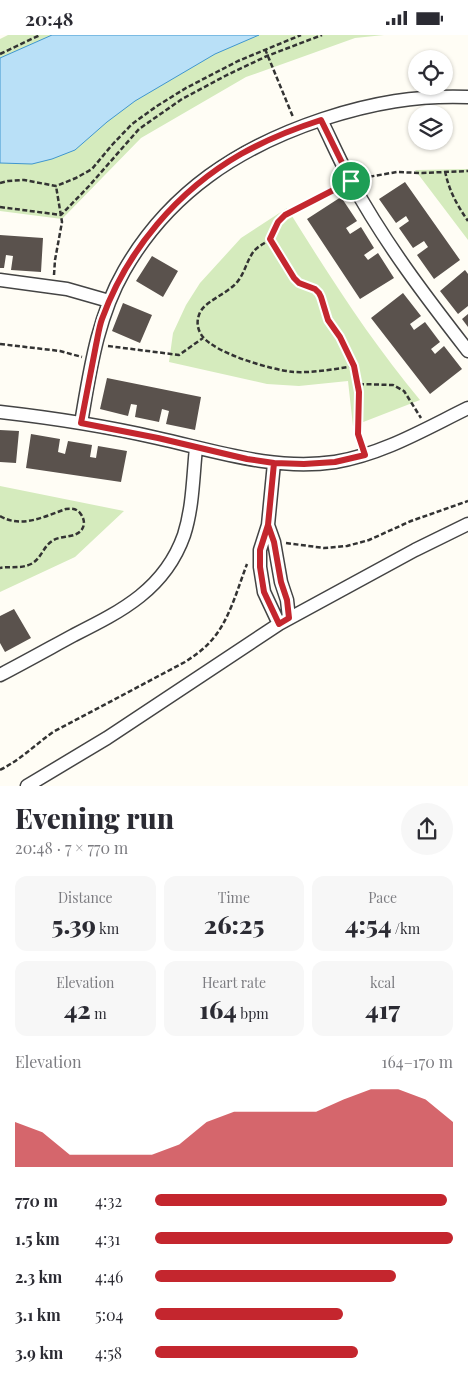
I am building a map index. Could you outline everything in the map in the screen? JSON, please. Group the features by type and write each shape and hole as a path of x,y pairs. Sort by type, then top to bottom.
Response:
{"street":[{"path":"81,423 92,360 109,301 124,271 142,243 163,217 186,194 212,173 240,155 270,139 297,128 373,104 400,99 468,97"},
{"path":"321,120 351,181 368,210 407,270 468,351"},
{"path":"0,280 54,287 109,301"},
{"path":"0,412 81,423 247,459 274,463 304,464 335,462 365,455 393,445 468,408"},
{"path":"0,675 114,614 138,599 166,570 184,534 189,515 196,448"},
{"path":"274,463 268,525 260,550 260,567 264,592 284,621"},
{"path":"27,785 61,767 107,738 284,621 415,550 468,524"},
{"path":"268,525 287,600 284,621"},
{"path":"260,550 262,547 274,544"}],"path":[{"path":"0,53 40,35"},
{"path":"0,183 24,181 56,186 92,169 132,124 157,106 210,75 265,49 301,35"},
{"path":"60,215 89,186 139,129 182,99 267,56 322,35"},
{"path":"265,49 297,128"},
{"path":"445,171 452,197 468,221"},
{"path":"354,366 307,372 283,371 259,365 223,351 203,337 199,332 198,318 200,312 209,303 234,287 254,251 270,239 278,222 285,215 351,181 397,172 468,171"},
{"path":"54,287 55,260 62,222 56,186"},
{"path":"0,207 60,215"},
{"path":"270,239 294,278 299,283 315,289 319,293 328,320 340,337 354,366 359,383 358,434 365,455"},
{"path":"96,344 179,355 203,337"},
{"path":"0,344 60,351 92,360"},
{"path":"359,383 393,385 404,391 427,428"},
{"path":"274,544 324,548 347,546 370,540 411,521 468,501"},
{"path":"0,516 11,521 26,522 72,508 78,511 84,520 84,526 81,531 76,535 53,540 39,557 29,565 0,568"},
{"path":"0,770 25,755 53,732 185,662 198,653 220,629 249,560"}],"green space":[{"path":"8,35 384,35 355,38 246,77 141,138 62,219 0,211 0,39"},
{"path":"468,169 468,240 415,170"},
{"path":"287,208 367,330 420,400 353,426 348,381 299,386 267,384 169,362 173,333 186,305 200,283 241,238"},
{"path":"0,486 124,511 75,557 0,592"}],"water":[{"path":"52,35 259,35 215,54 135,101 75,150 32,164 0,163 0,58"}],"building":[{"path":"405,182 460,260 434,279 417,255 428,247 424,241 413,248 399,228 409,221 406,216 396,223 379,199"},
{"path":"341,197 357,221 346,228 350,234 361,227 374,248 364,255 368,260 378,253 394,278 360,299 307,219"},
{"path":"0,235 43,238 41,272 11,270 13,256 6,255 4,268 0,268"},
{"path":"152,256 178,271 163,297 136,281"},
{"path":"465,270 468,274 468,306 458,314 440,291"},
{"path":"403,293 421,316 410,324 414,330 425,322 440,342 431,349 435,354 444,346 462,369 430,394 371,318"},
{"path":"123,303 152,315 140,343 112,331"},
{"path":"468,314 468,327 462,319"},
{"path":"107,378 201,397 195,430 166,424 169,411 162,409 159,422 135,417 137,405 131,404 128,416 100,409"},
{"path":"0,430 19,431 16,463 0,462"},
{"path":"31,434 60,439 58,452 65,454 68,441 92,445 90,457 96,458 98,446 127,451 121,482 26,468"},
{"path":"14,609 31,638 5,652 0,643 0,616"}],"route":[{"path":"351,181 285,215 278,222 270,239 294,278 299,283 315,289 319,293 325,314 340,337 354,366 359,383 358,434 365,455 335,462 274,463 268,525 274,542 281,582 287,600 289,618 279,624 264,592 260,567 260,550 268,525 274,463 247,459 158,438 81,423 92,360 109,301 124,271 142,243 163,217 186,194 212,173 240,155 270,139 321,120 351,181"}]}
